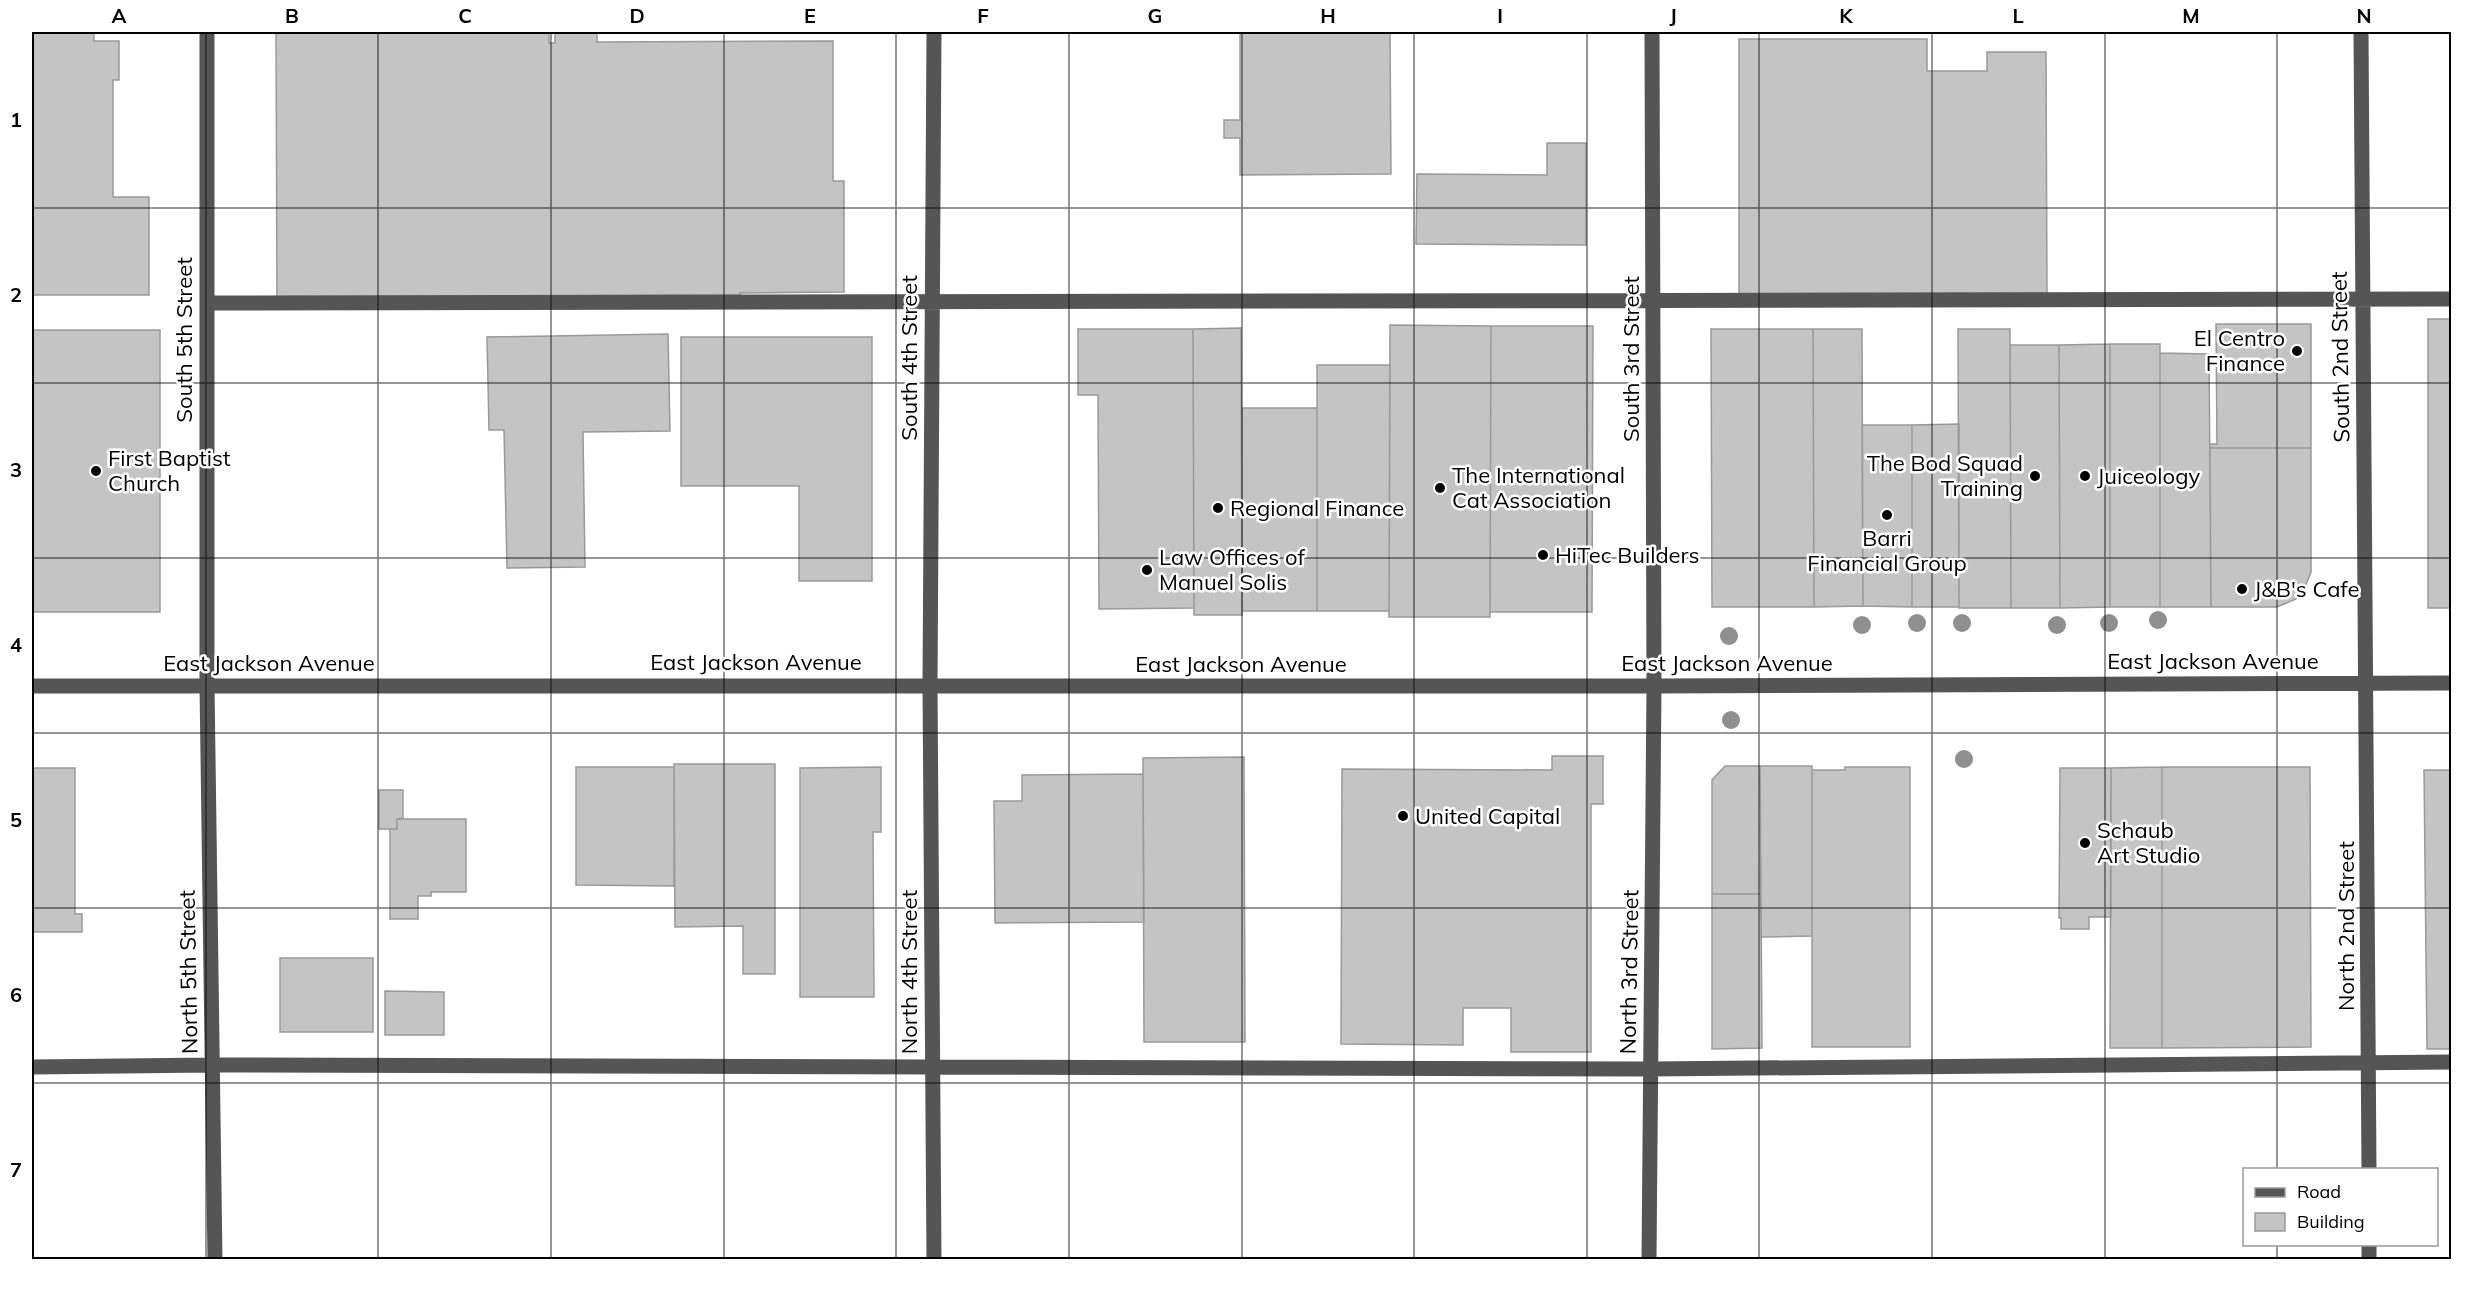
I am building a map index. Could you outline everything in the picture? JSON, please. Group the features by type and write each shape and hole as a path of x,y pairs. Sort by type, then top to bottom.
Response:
{"street":[{"name":"South 5th Street","path":"207,32 207,685"},
{"name":"South 4th Street","path":"930,685 934,32"},
{"name":"South 3rd Street","path":"1652,32 1654,686"},
{"name":"South 2nd Street","path":"2361,32 2361,299 2367,683"},
{"path":"207,303 2451,299"},
{"name":"North 2nd Street","path":"2367,683 2369,1168"},
{"name":"East Jackson Avenue","path":"32,686 1654,686 2451,683"},
{"name":"North 5th Street","path":"207,685 215,1260"},
{"name":"North 4th Street","path":"930,685 934,1260"},
{"name":"North 3rd Street","path":"1649,1260 1654,686"},
{"path":"32,1067 212,1065 1650,1069 2451,1062"}],"building":[{"path":"32,32 94,32 94,41 119,41 119,80 113,80 113,197 149,197 149,295 32,295"},
{"path":"276,32 549,32 549,43 555,43 555,32 597,32 597,42 833,41 833,181 844,181 844,292 740,293 740,295 277,297"},
{"path":"1240,32 1390,32 1391,174 1240,175 1240,138 1224,138 1224,120 1240,120"},
{"path":"1739,39 1927,39 1927,71 1987,71 1987,52 2046,52 2047,293 1739,294"},
{"path":"1547,143 1586,143 1586,245 1416,244 1417,174 1547,175"},
{"path":"2428,319 2452,319 2452,608 2428,608"},
{"path":"2216,324 2311,324 2311,448 2210,448 2210,444 2217,444"},
{"name":"The International Cat Association","path":"1390,325 1491,326 1490,617 1389,617"},
{"path":"1491,326 1593,326 1592,612 1490,612"},
{"name":"Regional Finance","path":"1241,328 1242,615 1194,615 1193,329"},
{"path":"1078,329 1193,329 1194,608 1099,609 1098,395 1078,395"},
{"path":"1711,329 1813,329 1814,607 1712,607"},
{"path":"1813,329 1862,329 1863,606 1814,607"},
{"path":"1958,329 2010,329 2011,608 1959,608"},
{"name":"First Baptist Church","path":"32,330 160,330 160,612 32,612"},
{"path":"668,334 670,431 583,432 585,567 507,568 504,430 489,430 487,337"},
{"path":"681,337 872,337 872,581 799,581 799,486 681,486"},
{"path":"2110,344 2160,344 2160,607 2110,607"},
{"name":"Juiceology","path":"2110,344 2110,607 2060,608 2059,345"},
{"name":"The Bod Squad Training","path":"2010,345 2059,345 2060,608 2011,608"},
{"path":"2160,353 2209,354 2211,607 2160,607"},
{"path":"1317,365 1390,365 1389,611 1317,611"},
{"path":"1242,408 1317,408 1317,611 1242,611"},
{"path":"1959,424 1959,607 1912,607 1912,425"},
{"name":"Barri Financial Group","path":"1862,425 1912,425 1912,607 1863,606"},
{"path":"2210,448 2311,448 2311,572 2305,587 2296,599 2277,607 2211,607"},
{"path":"1552,756 1603,756 1603,804 1591,804 1591,1052 1511,1052 1511,1008 1463,1008 1463,1045 1341,1044 1342,769 1552,770"},
{"path":"1244,757 1245,1042 1144,1042 1143,758"},
{"path":"674,764 775,764 775,974 743,974 743,926 675,927"},
{"path":"1725,766 1760,766 1761,894 1712,894 1712,780"},
{"path":"1760,766 1812,766 1812,936 1761,937"},
{"path":"576,767 674,767 674,886 576,885"},
{"path":"881,767 881,832 873,832 874,997 800,997 800,768"},
{"path":"1845,767 1910,767 1910,1047 1812,1047 1812,770 1845,770"},
{"path":"2162,767 2310,767 2311,1047 2162,1048"},
{"path":"2162,767 2162,1048 2110,1048 2111,768"},
{"path":"32,768 75,768 75,914 82,914 82,932 32,932"},
{"name":"Schaub Art Studio","path":"2060,768 2111,768 2111,917 2089,917 2089,929 2061,929 2061,918 2059,918"},
{"path":"2424,770 2452,770 2452,1049 2427,1049"},
{"path":"1143,774 1144,922 995,923 994,801 1022,801 1022,775"},
{"path":"379,790 403,790 403,818 397,819 397,829 379,829"},
{"path":"397,819 466,819 466,892 431,892 431,896 418,896 418,919 390,919 390,829 397,829"},
{"path":"1712,894 1761,894 1762,1048 1712,1049"},
{"path":"280,958 373,958 373,1032 280,1032"},
{"path":"385,991 444,992 444,1035 385,1035"}],"place":[{"name":"El Centro Finance","path":"2297,351"},
{"name":"First Baptist Church","path":"96,471"},
{"name":"The Bod Squad Training","path":"2035,476"},
{"name":"Juiceology","path":"2085,476"},
{"name":"The International Cat Association","path":"1440,488"},
{"name":"Regional Finance","path":"1218,508"},
{"name":"Barri Financial Group","path":"1887,515"},
{"name":"HiTec Builders","path":"1543,555"},
{"name":"Law Offices of Manuel Solis","path":"1147,570"},
{"name":"J&B's Cafe","path":"2242,589"},
{"name":"United Capital","path":"1403,816"},
{"name":"Schaub Art Studio","path":"2085,843"}]}
